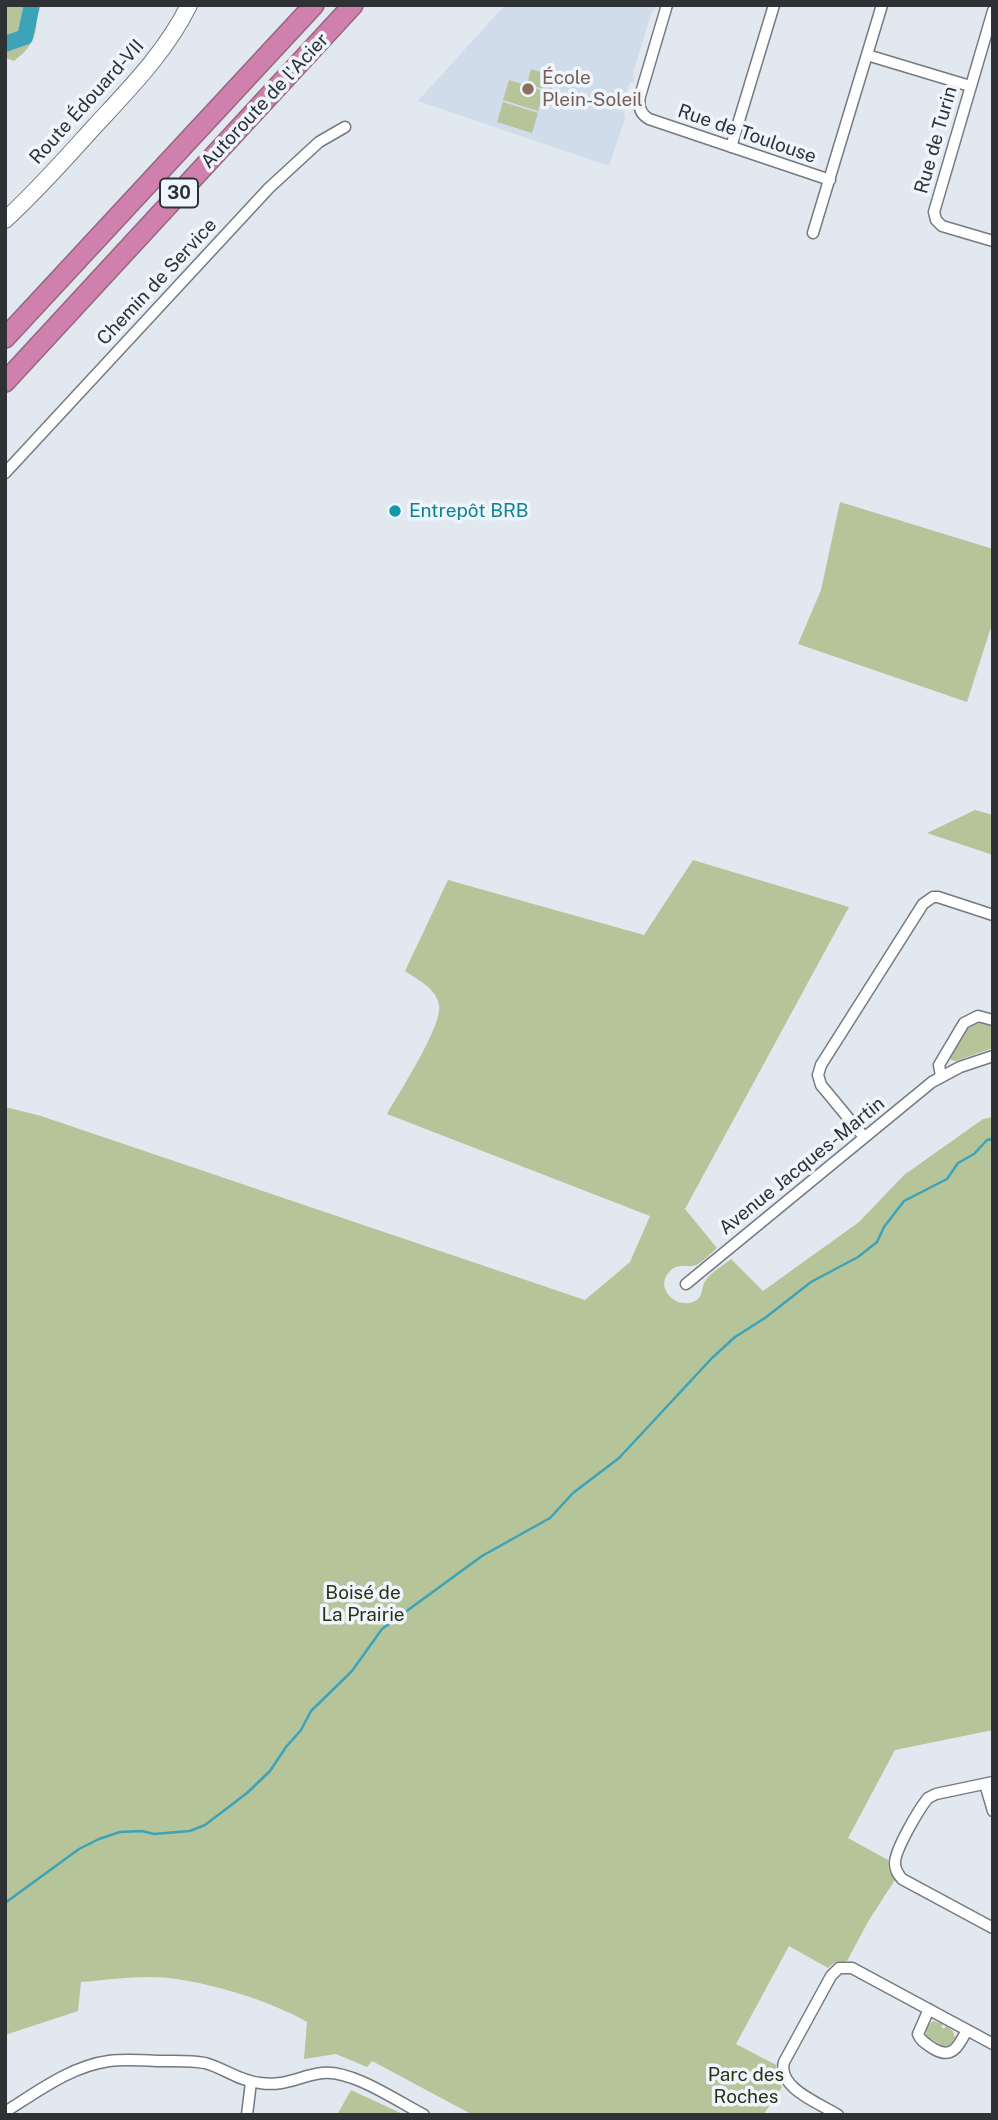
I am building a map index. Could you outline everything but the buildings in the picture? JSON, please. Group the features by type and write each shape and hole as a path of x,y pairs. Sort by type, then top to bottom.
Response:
{"highway":[{"name":"Autoroute de l'Acier","path":"5,338 313,5"},
{"name":"Autoroute de l'Acier","path":"5,382 354,5"}],"main road":[{"name":"Route Édouard-VII","path":"5,220 145,71 171,38 190,5"}],"street":[{"name":"Rue de Toulouse","path":"667,5 640,94 640,110 649,119 830,180"},
{"path":"731,147 774,5"},
{"path":"813,233 882,5"},
{"name":"Rue de Turin","path":"993,11 934,212 936,220 942,226 993,241"},
{"path":"867,55 970,86"},
{"name":"Chemin de Service","path":"5,473 269,188 319,142 345,127"},
{"path":"864,1137 821,1085 818,1075 821,1065 923,904 933,897 938,897 993,915"},
{"path":"941,1076 939,1065 964,1023 978,1016 993,1020"},
{"name":"Avenue Jacques-Martin","path":"686,1284 941,1076 993,1056"},
{"path":"993,1811 989,1783 928,1798 897,1854 895,1867 902,1878 993,1928"},
{"path":"838,2115 789,2085 782,2070 783,2062 833,1973 843,1967 852,1968 993,2044"},
{"path":"929,2009 919,2028 919,2036 921,2041 940,2052 948,2053 956,2049 967,2030"},
{"path":"5,2112 75,2071 110,2061 199,2062 251,2082 283,2084 319,2073 338,2073 424,2115"},
{"path":"247,2115 251,2082"},
{"path":"5,2104 25,2098"}],"shaded area":[{"name":"École Plein-Soleil","path":"505,5 658,5 651,14 633,73 634,83 630,82 626,95 623,109 625,119 609,166 418,101"}],"green space":[{"path":"5,5 37,5 34,36 14,61 5,58"},
{"path":"531,69 555,76 551,91 527,84"},
{"path":"509,80 544,91 538,111 503,100"},
{"path":"503,102 538,113 532,133 497,122"},
{"path":"840,502 993,549 993,621 967,702 798,644 821,590"},
{"path":"975,810 993,815 993,855 927,833"},
{"name":"Boisé de La Prairie","path":"693,860 849,907 685,1209 717,1248 696,1265 676,1267 670,1271 664,1283 668,1295 679,1302 697,1300 708,1277 731,1259 763,1291 859,1222 904,1175 983,1119 993,1117 993,1730 895,1750 848,1838 888,1860 889,1871 895,1880 847,1961 834,1963 828,1968 789,1946 736,2044 776,2065 776,2078 782,2087 763,2115 473,2115 372,2061 367,2067 336,2054 304,2059 307,2022 253,1998 210,1985 169,1978 81,1982 78,2011 5,2035 5,1107 41,1116 585,1300 630,1262 650,1216 387,1114 419,1059 438,1015 439,1005 434,994 405,971 448,880 644,935"},
{"path":"982,1023 993,1026 993,1048 956,1061 951,1060 950,1056 963,1035 971,1026"},
{"path":"933,2021 943,2024 941,2027 944,2029 946,2026 953,2031 955,2038 949,2046 943,2046 926,2036 927,2026"},
{"path":"351,2090 405,2115 337,2115"}],"waterway":[{"path":"5,44 25,37 32,5"},
{"path":"5,1903 79,1849 99,1839 120,1832 142,1831 154,1834 190,1831 205,1825 247,1793 270,1771 301,1730 311,1711 352,1671 382,1629 482,1556 550,1518 573,1493 619,1458 735,1337 765,1318 811,1282 858,1257 877,1242 884,1227 904,1201 947,1179 958,1163 974,1154 987,1140 993,1139"}],"place":[{"name":"École Plein-Soleil","path":"528,89"},
{"name":"Entrepôt BRB","path":"395,511"}],"park label":[{"name":"Parc des Roches","path":"746,2086"}]}
